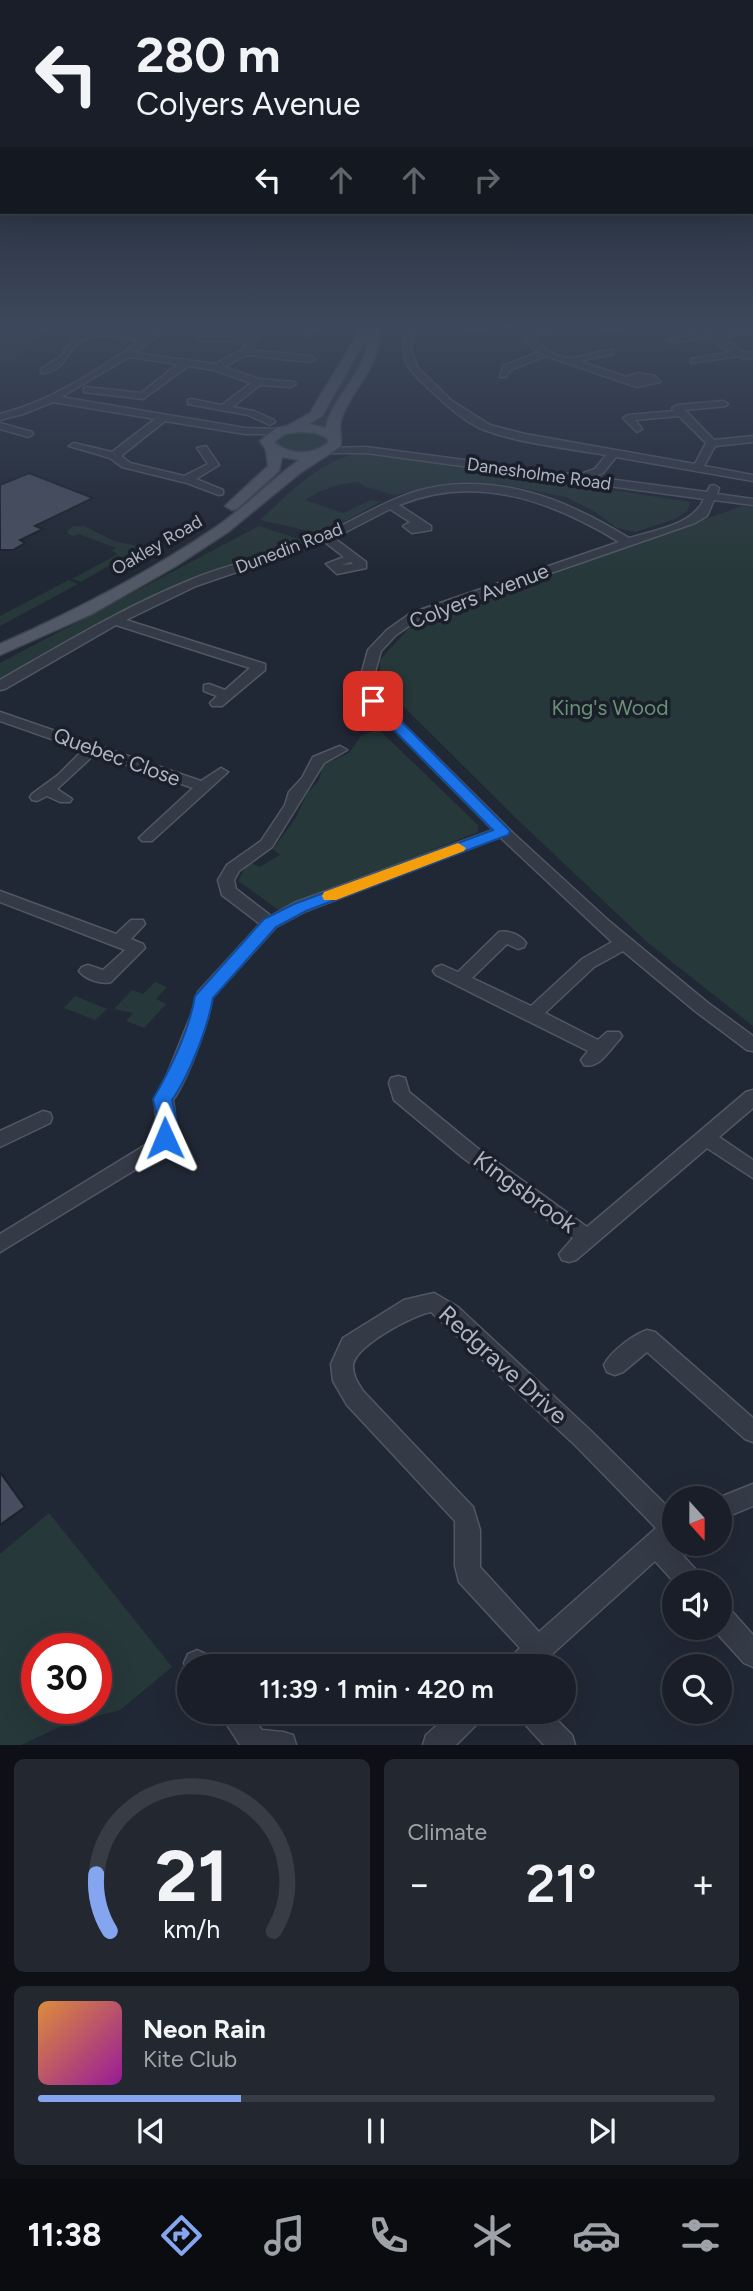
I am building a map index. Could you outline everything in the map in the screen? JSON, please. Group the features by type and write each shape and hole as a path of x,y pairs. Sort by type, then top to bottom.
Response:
{"main road":[{"path":"319,409 315,416 280,427 270,437 270,447 300,456 323,452 335,444 333,422 340,409"},
{"path":"280,427 309,428 333,435"},
{"name":"Oakley Road","path":"0,640 146,565 203,528 274,468 276,462 270,447"},
{"name":"Oakley Road","path":"0,650 85,608 198,546 241,516 299,466 323,452"}],"street":[{"path":"0,416 27,409"},
{"path":"113,409 245,431 280,427"},
{"path":"232,409 251,413 280,427"},
{"path":"459,409 486,427 579,447 602,461 617,480"},
{"path":"678,409 711,443 753,439"},
{"path":"637,429 628,418 681,414"},
{"path":"114,456 162,418"},
{"path":"0,426 28,433"},
{"path":"245,431 270,447"},
{"name":"Danesholme Road","path":"333,435 386,446 566,469 602,461"},
{"path":"698,468 711,443"},
{"path":"74,446 114,456 126,465 180,480 214,465 202,449"},
{"name":"Danesholme Road","path":"323,452 366,450 575,479 617,480 713,493 753,502"},
{"path":"575,479 602,461 635,457 753,478"},
{"path":"187,479 219,492"},
{"name":"Dunedin Road","path":"0,686 117,621 195,582 327,538 389,503 416,494 450,488 510,490 562,505 628,542"},
{"name":"Danesholme Road","path":"713,493 753,492"},
{"name":"Colyers Avenue","path":"713,493 703,514 691,521 415,616 387,633 366,666 367,682 373,701 503,831 624,943 721,1023 753,1045"},
{"path":"389,503 420,523"},
{"path":"327,538 354,558"},
{"path":"117,621 260,667"},
{"path":"209,688 221,699 272,657"},
{"name":"Quebec Close","path":"0,716 203,787 147,838"},
{"path":"65,799 42,793 64,778 93,748"},
{"path":"270,923 228,891 226,880 233,868 267,844 318,760 328,751"},
{"path":"203,787 221,772"},
{"path":"0,1244 154,1149 165,1138 169,1124 163,1099 171,1088 201,1013 204,996 270,923 300,907 503,831"},
{"path":"0,896 137,948 105,978 88,971"},
{"path":"119,941 137,925"},
{"path":"460,980 505,936 518,943"},
{"path":"533,1014 588,963 624,943"},
{"path":"442,971 601,1048"},
{"name":"Kingsbrook","path":"398,1083 401,1095 469,1152 588,1238 753,1097"},
{"path":"0,1140 43,1118"},
{"path":"707,1138 753,1170"},
{"path":"569,1254 588,1238"},
{"name":"Redgrave Drive","path":"527,1654 468,1573 465,1559 469,1527 465,1515 355,1398 344,1381 342,1364 351,1345 412,1306 434,1303 450,1313 583,1438 662,1528"},
{"path":"615,1365 647,1339 753,1432"},
{"path":"732,1504 753,1495"},
{"path":"534,1654 662,1539"},
{"path":"732,1631 753,1654"},
{"path":"241,1724 255,1744 283,1745"},
{"path":"436,1745 458,1724"},
{"path":"542,1724 562,1745"}],"green space":[{"path":"325,409 338,409 327,429 304,426 320,418"},
{"path":"303,430 327,435 331,443 303,453 273,446 273,438 277,435"},
{"path":"353,454 372,454 690,502 687,511 675,519 635,532 617,528 592,510 566,497 500,484 434,486 395,495 365,487 359,482 331,487 305,500 343,513 371,500 380,502 322,534 260,520 315,473"},
{"name":"King's Wood","path":"742,506 753,507 753,1026 647,942 400,703 380,676 380,660 411,626"},
{"path":"73,526 84,526 114,541 141,547 81,582 72,579 118,554 112,551 116,548 79,534 68,534 67,531"},
{"path":"259,526 305,541 189,581 0,682 0,663"},
{"path":"69,580 78,584 0,626 0,616"},
{"path":"378,729 478,825 478,832 279,910 238,881 245,868 252,863 259,867 280,855 273,849 295,819 307,794 319,780 323,765 349,753 361,736"},
{"path":"155,982 167,987 156,999 166,1004 144,1028 126,1021 133,1013 114,1009 132,990 143,994"},
{"path":"75,996 107,1009 95,1020 64,1008"},
{"path":"49,1513 172,1667 120,1710 112,1712 112,1633 21,1633 21,1724 69,1724 21,1745 0,1745 0,1554"}],"building":[{"path":"29,473 93,498 35,526 43,529 20,540 25,543 13,550 0,550 0,485"},
{"path":"0,1472 25,1507 0,1525"}],"slow traffic":[{"path":"330,896 458,848"}],"route":[{"path":"165,1138 169,1124 163,1099 171,1088 201,1013 204,996 270,923 300,907 503,831 373,701"}]}
